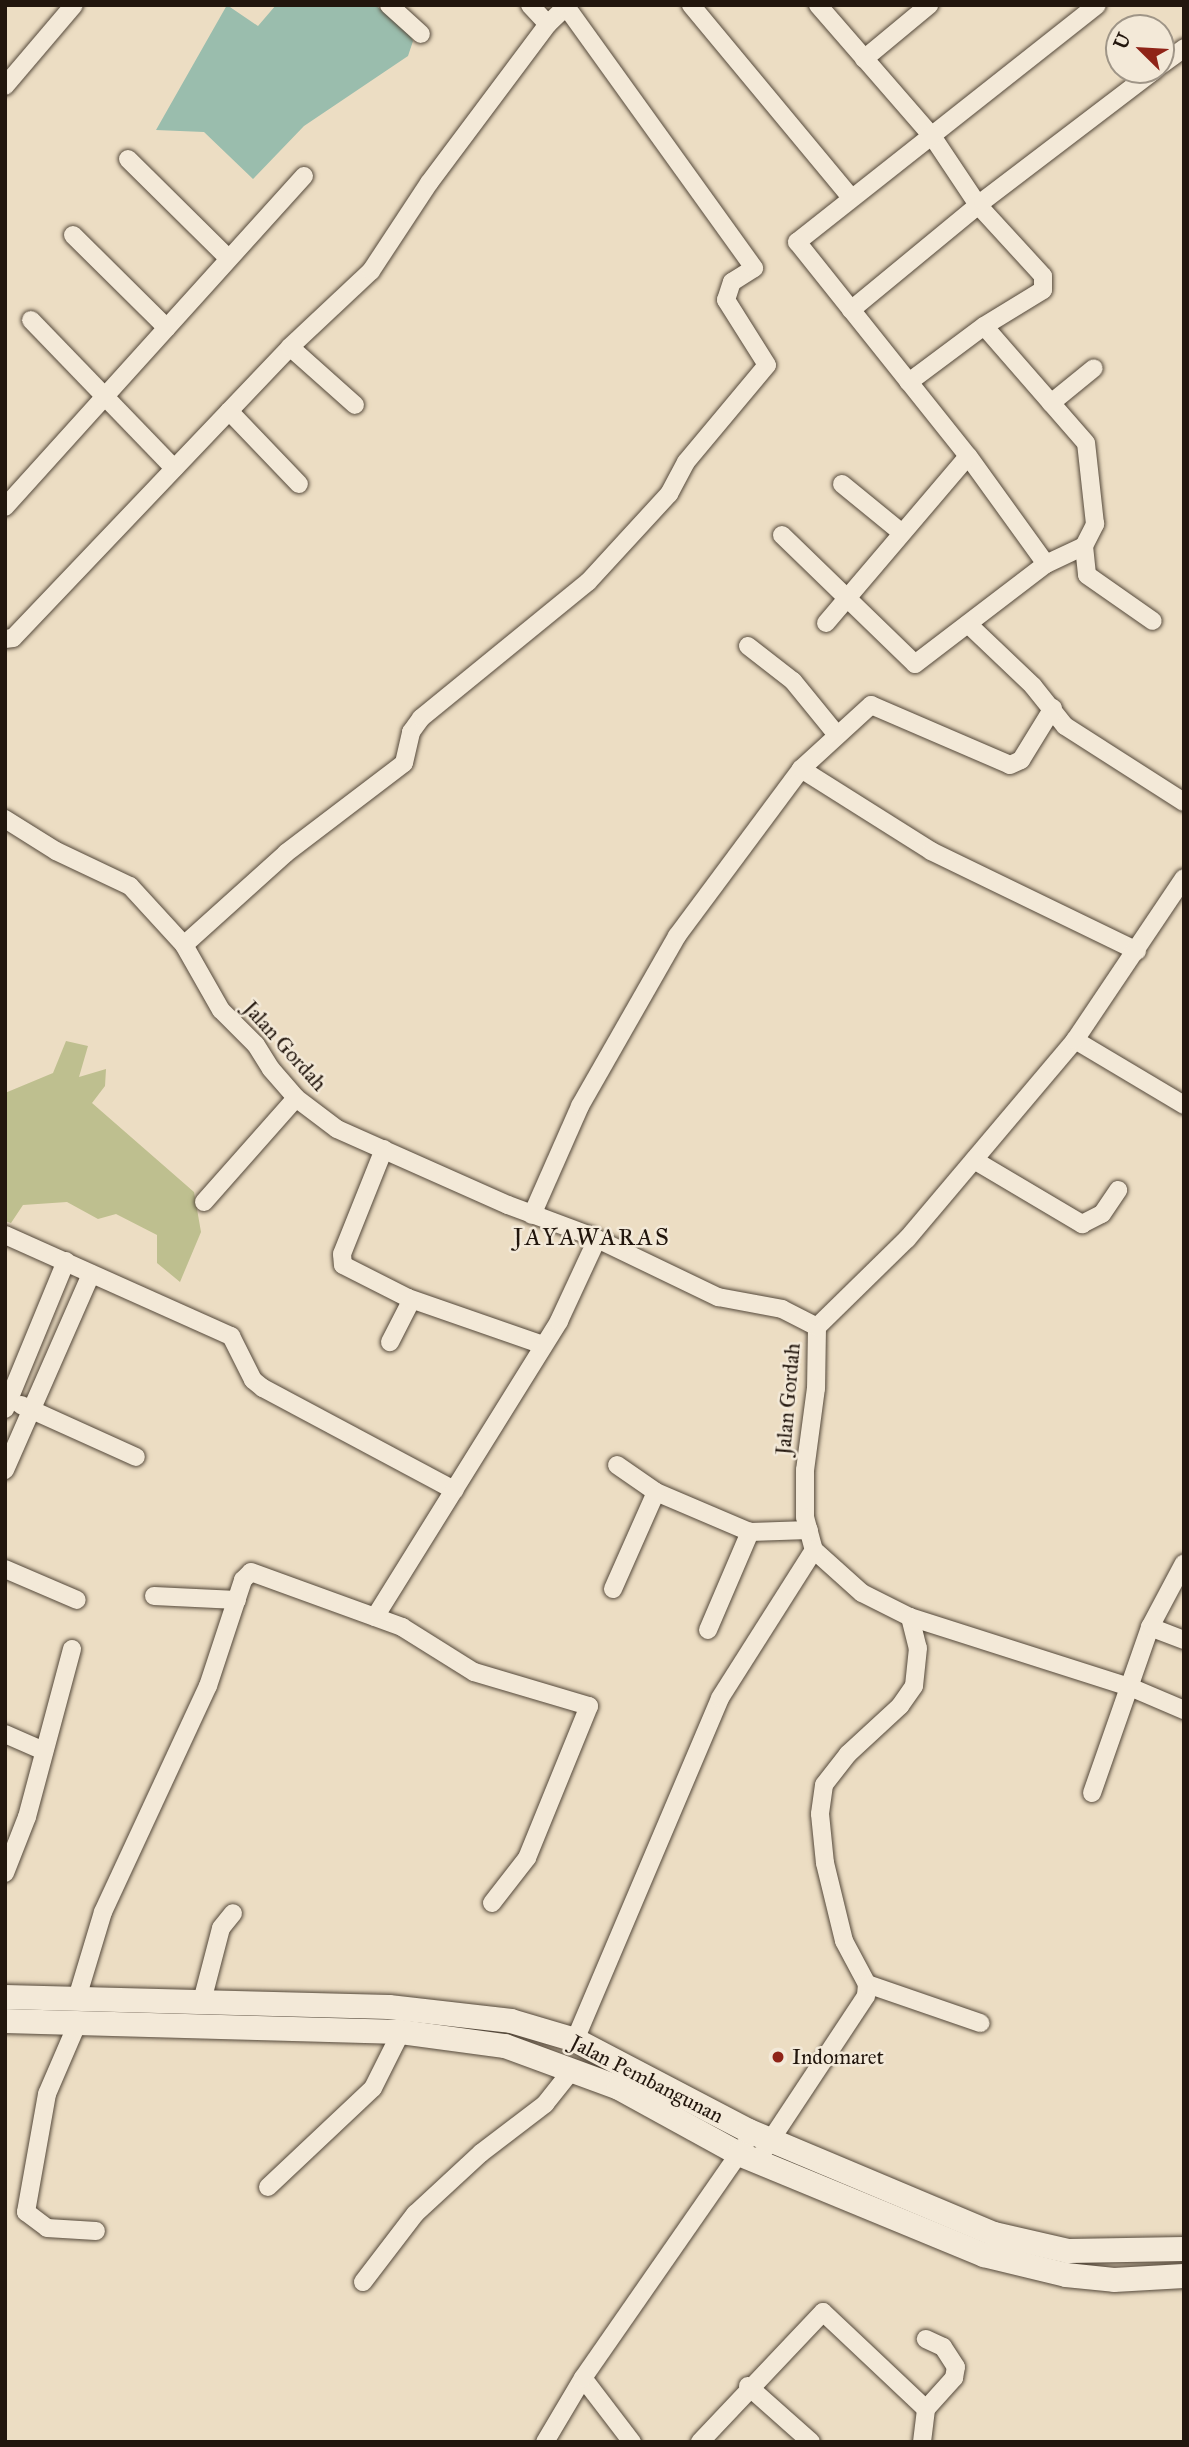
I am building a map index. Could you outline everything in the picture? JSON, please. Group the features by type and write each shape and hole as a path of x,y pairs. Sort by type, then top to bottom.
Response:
{"main road":[{"name":"Jalan Pembangunan","path":"5,1997 77,2010 401,2032 505,2046 631,2095 748,2158 985,2255 1066,2275 1114,2280 1178,2276"},
{"name":"Jalan Pembangunan","path":"5,2021 77,2010 202,2001 389,2007 511,2021 575,2040 641,2072 761,2137 994,2234 1068,2251 1177,2250"},
{"path":"631,2095 641,2072"},
{"path":"1177,2250 1178,2276"}],"street":[{"path":"5,86 74,5"},
{"path":"388,5 421,34"},
{"path":"530,5 548,24"},
{"path":"691,5 851,198"},
{"path":"818,5 932,136 978,205 1044,281 1043,289 984,326 909,382"},
{"path":"864,59 929,5"},
{"path":"1046,564 968,456 797,242 1097,5"},
{"path":"5,639 13,638 290,347 371,271 429,183 548,24 567,6 754,268 732,282 726,300 767,365 686,462 669,494 588,582 421,718 411,732 404,763 286,853 184,945"},
{"path":"851,310 978,205 1137,84"},
{"path":"128,159 228,258"},
{"path":"5,507 107,398 228,258 304,176"},
{"path":"74,235 167,328"},
{"path":"31,320 174,468"},
{"path":"984,326 1051,403 1088,453 1095,524 1084,546 1087,575 1153,621"},
{"path":"290,347 355,405"},
{"path":"1051,403 1094,368"},
{"path":"229,411 299,484"},
{"path":"826,623 968,456"},
{"path":"842,484 902,533"},
{"path":"782,535 915,664 1046,564 1084,546"},
{"path":"968,624 1053,708 1065,726 1184,802"},
{"path":"748,646 793,681 837,735"},
{"path":"532,1215 580,1106 677,936 802,769 871,705 1010,765 1021,760 1053,708"},
{"path":"802,769 931,851 1136,951"},
{"name":"Jalan Gordah","path":"5,819 56,851 130,886 184,945 221,1010 256,1045 296,1098 337,1129 532,1215 597,1239 718,1297 782,1309 817,1327 817,1388 805,1470 809,1530 814,1550"},
{"path":"817,1327 907,1240 1076,1040 1184,878"},
{"path":"1076,1040 1184,1105"},
{"path":"204,1202 296,1098"},
{"path":"384,1149 342,1254 343,1265 408,1298 543,1345"},
{"path":"974,1160 1082,1224 1102,1214 1118,1190"},
{"path":"5,1235 231,1336 253,1380 263,1388 454,1490"},
{"path":"375,1616 543,1345 597,1239"},
{"path":"66,1261 7,1402 32,1410 136,1457"},
{"path":"5,1469 91,1273"},
{"path":"390,1342 410,1303 408,1298"},
{"path":"617,1465 656,1492 750,1532 809,1530"},
{"path":"613,1589 656,1492"},
{"path":"708,1630 750,1532"},
{"path":"575,2040 720,1698 814,1550 862,1593 910,1617 1130,1686 1184,1710"},
{"path":"1091,1793 1150,1627 1184,1563"},
{"path":"5,1569 77,1600"},
{"path":"96,2231 47,2228 26,2212 47,2094 77,2010 103,1912 208,1686 243,1580 251,1572 402,1627 474,1672 589,1706 527,1858 492,1903"},
{"path":"154,1596 237,1601"},
{"path":"545,2442 583,2378 761,2137 860,2012 867,1984 844,1941 825,1863 820,1814 832,1771 901,1706 914,1686 918,1648 910,1617"},
{"path":"1150,1627 1184,1640"},
{"path":"5,1874 12,1833 44,1751 72,1649"},
{"path":"5,1734 44,1751"},
{"path":"202,2001 217,1939 233,1913"},
{"path":"867,1984 979,2023"},
{"path":"268,2187 373,2088 401,2032"},
{"path":"363,2282 415,2214 481,2153 545,2104 572,2070"},
{"path":"700,2442 748,2386 823,2312 926,2409"},
{"path":"922,2442 926,2409 954,2378 956,2367 943,2347 926,2339"},
{"path":"583,2378 632,2442"},
{"path":"748,2386 811,2442"}],"shaded area":[{"path":"227,5 258,26 276,5 375,5 407,30 413,41 408,56 304,126 253,179 204,132 156,130"},
{"path":"66,1041 88,1046 79,1077 106,1069 105,1086 92,1103 194,1192 201,1232 180,1282 157,1263 157,1235 116,1214 98,1219 67,1202 23,1205 11,1223 5,1221 5,1093 53,1073"}],"place":[{"name":"Indomaret","path":"778,2057"}],"district":[{"name":"JAYAWARAS","path":"592,1238"}]}
